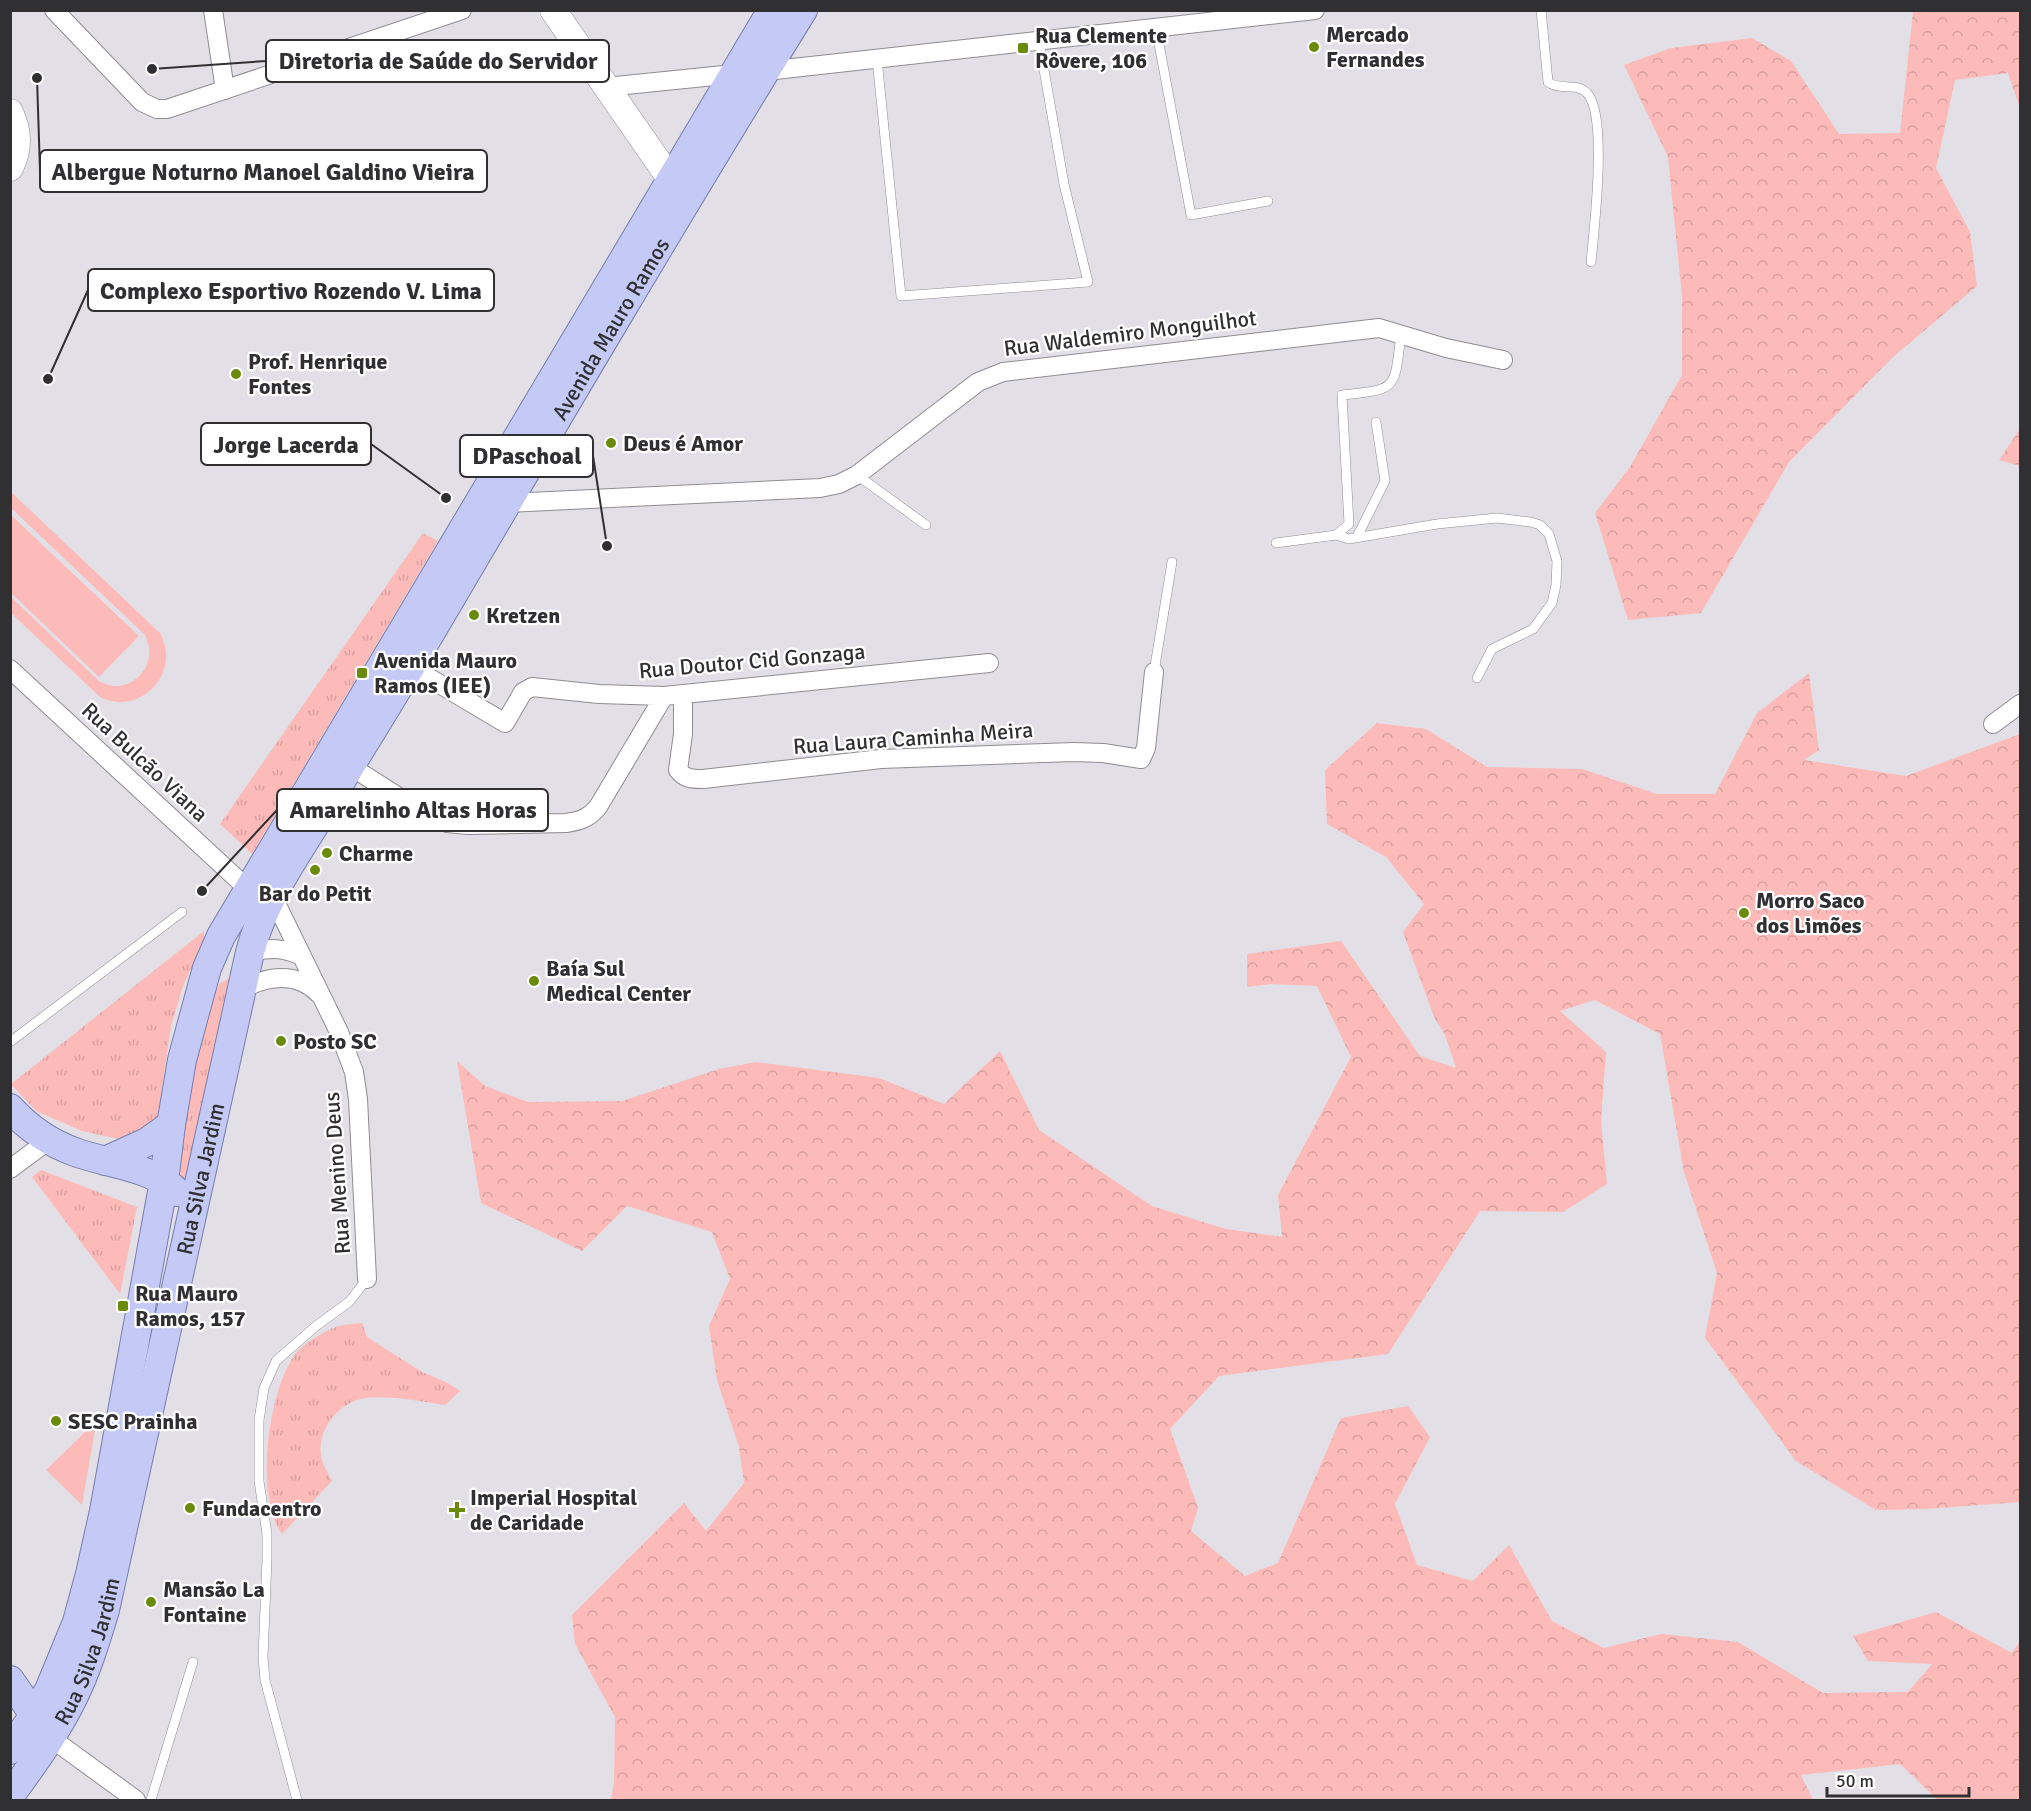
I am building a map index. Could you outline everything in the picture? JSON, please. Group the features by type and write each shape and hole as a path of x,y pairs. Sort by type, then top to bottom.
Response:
{"main road":[{"name":"Avenida Mauro Ramos","path":"260,892 350,766 411,667 506,502 681,186 734,74 772,10"},
{"name":"Avenida Mauro Ramos","path":"260,892 681,186 766,71 802,10"},
{"name":"Rua Silva Jardim","path":"10,1796 51,1738 74,1697 91,1657 105,1610 255,932 260,892"},
{"name":"Rua Silva Jardim","path":"10,1750 49,1690 77,1622 90,1574 104,1511 164,1181 171,1125 185,1049 207,968 221,936 260,892"},
{"path":"207,968 250,952"},
{"path":"10,1108 24,1123 49,1140 74,1152 164,1181 176,1190 194,1212"},
{"path":"105,1161 147,1142 171,1125"},
{"path":"10,1680 51,1738"}],"street":[{"path":"54,10 142,102 149,106 167,109 462,10"},
{"path":"213,10 225,90"},
{"path":"553,10 606,87 681,186"},
{"path":"766,71 1315,10"},
{"path":"606,87 734,74"},
{"path":"10,112 16,123 18,137 17,154 10,168"},
{"name":"Rua Waldemiro Monguilhot","path":"506,502 820,488 839,484 857,475 978,382 1003,372 1379,328 1446,348 1503,360"},
{"name":"Rua Doutor Cid Gonzaga","path":"411,667 505,723 523,692 532,687 599,694 664,696 988,663"},
{"name":"Rua Bulcão Viana","path":"11,670 260,892"},
{"name":"Rua Laura Caminha Meira","path":"683,695 683,734 678,770 690,779 881,759 1074,752 1103,753 1141,759 1146,748 1154,672"},
{"path":"350,766 427,815 447,823 468,825 566,823 580,820 591,815 598,807 664,696"},
{"path":"1993,724 2020,704"},
{"name":"Rua Menino Deus","path":"260,892 302,956 339,1032 354,1072 358,1099 367,1279"},
{"path":"250,952 283,948 302,956"},
{"name":"Rua Menino Deus","path":"242,989 271,978 294,979 310,985 322,998"},
{"path":"10,1169 49,1140"},
{"path":"51,1738 136,1800"}],"lane":[{"path":"1541,10 1548,82 1554,86 1572,87 1584,91 1588,94 1597,117 1598,189 1591,262"},
{"path":"1156,28 1191,215 1268,201"},
{"path":"877,59 901,296 1088,282 1064,184 1039,41"},
{"path":"1336,535 1349,524 1342,396 1374,392 1390,386 1394,378 1401,334"},
{"path":"1357,537 1384,481 1376,422"},
{"path":"857,475 926,525"},
{"path":"1276,543 1336,535 1349,539 1437,524 1497,518 1540,525 1549,534 1557,561 1556,585 1552,603 1533,629 1492,649 1477,678"},
{"path":"1154,672 1172,562"},
{"path":"10,1042 182,912"},
{"path":"297,1800 265,1680 263,1657 267,1534 258,1453 259,1420 264,1388 276,1361 316,1326 349,1302 367,1279"},
{"path":"151,1800 193,1662"}],"green space":[{"path":"1913,11 2020,11 2020,108 2008,73 1955,80 1936,168 1970,232 1977,286 1893,357 1789,462 1701,613 1628,620 1595,513 1630,467 1682,375 1682,297 1668,157 1624,65 1671,48 1752,38 1791,61 1839,134 1900,133"},
{"path":"2020,429 2020,466 1999,460"},
{"path":"11,492 161,634 166,648 166,663 159,680 146,694 129,701 117,702 101,698 11,613 11,597 100,682 114,686 128,683 140,675 148,663 149,646 145,635 11,508"},
{"path":"11,515 139,636 99,677 11,593"},
{"path":"423,533 438,541 252,854 220,824"},
{"path":"1809,673 1819,750 1804,760 1906,776 2020,734 2020,1502 1876,1510 1796,1461 1705,1338 1717,1273 1684,1172 1660,1034 1595,1000 1560,1011 1606,1052 1601,1121 1607,1184 1563,1212 1480,1211 1388,1354 1219,1376 1170,1429 1198,1508 1191,1531 1245,1576 1278,1563 1341,1418 1408,1406 1430,1437 1395,1504 1417,1565 1473,1581 1509,1545 1552,1621 1604,1648 1661,1634 1738,1642 1823,1693 1908,1692 1932,1664 1868,1661 1853,1636 1936,1612 2012,1653 2020,1641 2020,1800 1938,1800 1900,1764 1801,1775 1813,1800 611,1800 614,1783 615,1717 575,1644 572,1615 684,1503 706,1531 744,1483 739,1447 717,1380 709,1326 730,1279 712,1232 627,1206 582,1251 481,1203 457,1061 485,1086 528,1102 622,1101 719,1069 756,1062 879,1078 944,1104 1000,1051 1039,1130 1152,1206 1226,1229 1282,1237 1278,1195 1351,1057 1317,986 1271,984 1247,987 1247,954 1341,941 1420,1056 1456,1068 1445,1035 1434,1017 1403,932 1424,904 1386,857 1327,824 1325,770 1377,723 1426,729 1487,767 1582,769 1657,794 1715,794 1757,713"},
{"path":"204,931 204,940 183,986 171,1026 157,1121 118,1139 82,1131 36,1111 11,1084"},
{"path":"231,977 188,1183 174,1166 199,1027 219,984"},
{"path":"41,1170 137,1207 120,1294 32,1177"},
{"path":"362,1323 367,1337 422,1372 460,1391 445,1405 375,1397 355,1401 339,1411 326,1427 321,1446 321,1456 332,1481 282,1534 273,1517 268,1495 267,1470 268,1443 278,1391 286,1370 296,1353 304,1346 316,1337 339,1326"},
{"path":"95,1429 82,1505 46,1470 87,1430"}],"place":[{"name":"Mercado Fernandes","path":"1314,47"},
{"name":"Rua Clemente Rôvere, 106","path":"1023,48"},
{"name":"Diretoria de Saúde do Servidor","path":"152,69"},
{"name":"Albergue Noturno Manoel Galdino Vieira","path":"37,78"},
{"name":"Prof. Henrique Fontes","path":"236,374"},
{"name":"Complexo Esportivo Rozendo V. Lima","path":"48,379"},
{"name":"Deus é Amor","path":"611,443"},
{"name":"Jorge Lacerda","path":"446,498"},
{"name":"DPaschoal","path":"607,546"},
{"name":"Kretzen","path":"474,615"},
{"name":"Avenida Mauro Ramos (IEE)","path":"362,673"},
{"name":"Charme","path":"327,853"},
{"name":"Bar do Petit","path":"315,870"},
{"name":"Amarelinho Altas Horas","path":"202,891"},
{"name":"Morro Saco dos Limões","path":"1744,913"},
{"name":"Baía Sul Medical Center","path":"534,981"},
{"name":"Posto SC","path":"281,1041"},
{"name":"Rua Mauro Ramos, 157","path":"123,1306"},
{"name":"SESC Prainha","path":"56,1421"},
{"name":"Fundacentro","path":"190,1508"},
{"name":"Imperial Hospital de Caridade","path":"457,1510"},
{"name":"Mansão La Fontaine","path":"151,1602"}]}
